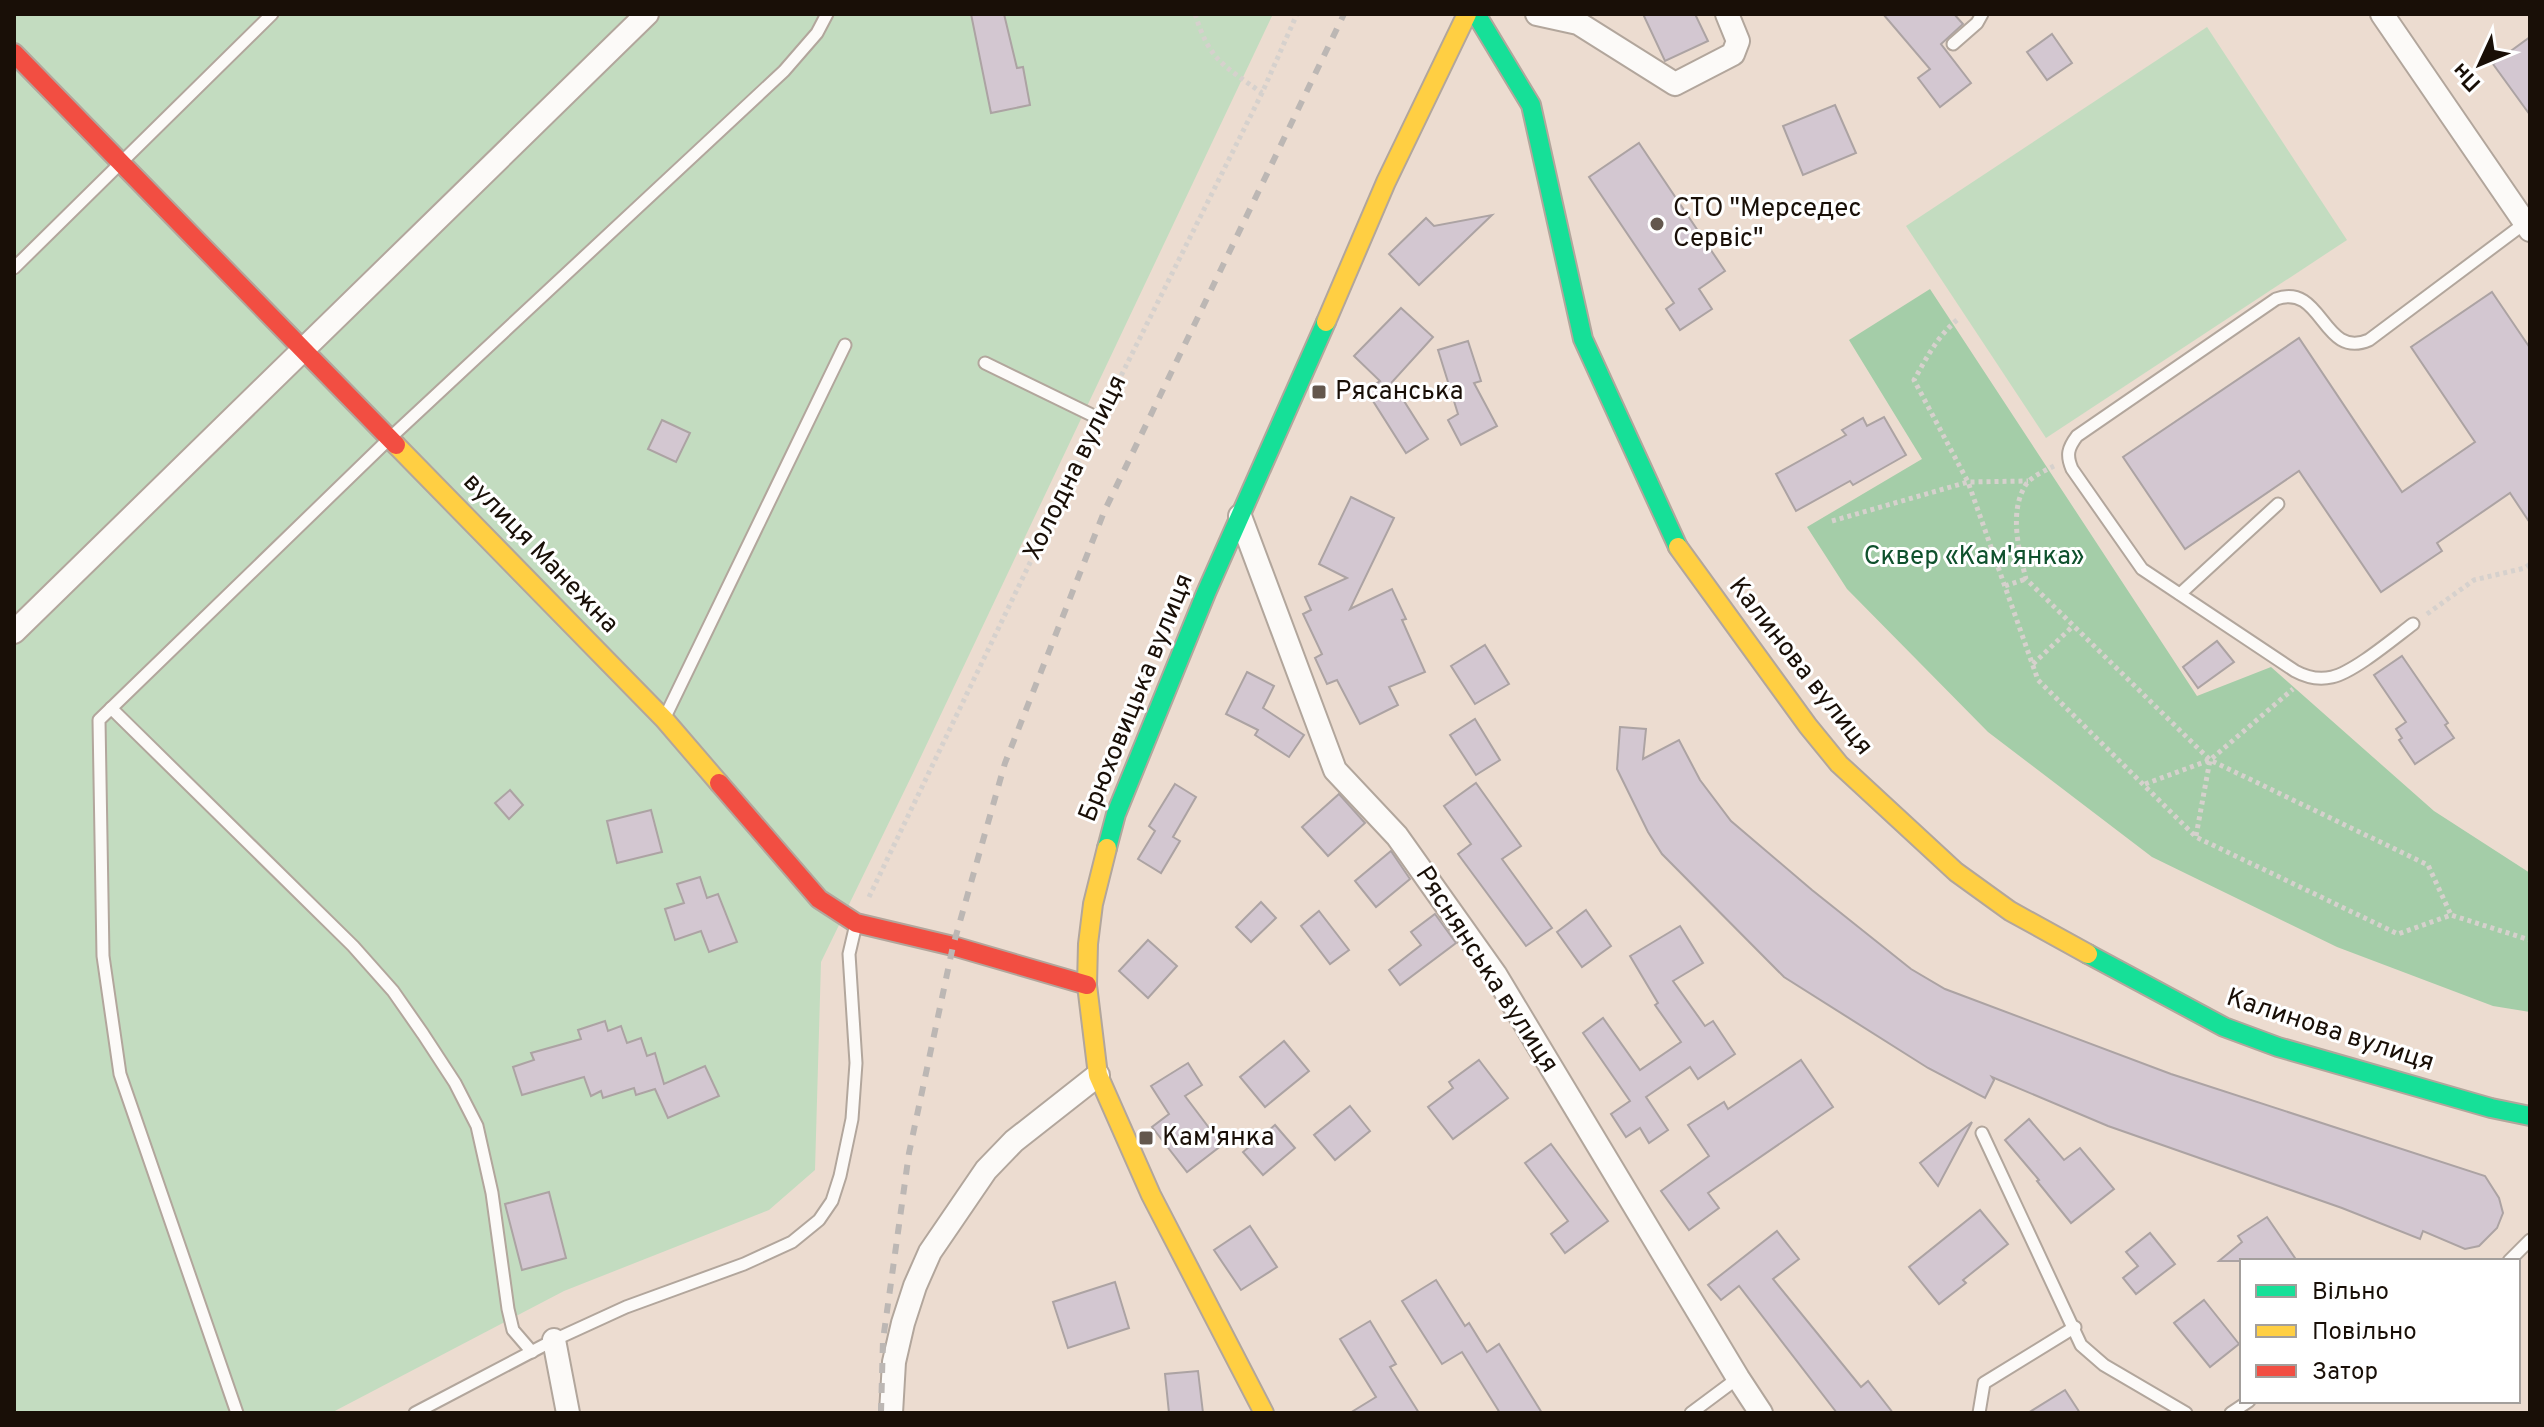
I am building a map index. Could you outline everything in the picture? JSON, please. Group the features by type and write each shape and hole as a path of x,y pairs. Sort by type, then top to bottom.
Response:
{"street":[{"path":"14,632 647,14"},
{"name":"Брюховицька вулиця","path":"1264,1413 1151,1195 1098,1075 1087,985 1093,904 1116,814 1170,680 1386,182 1467,14"},
{"name":"Калинова вулиця","path":"1476,14 1531,105 1583,339 1681,554 1839,764 1956,872 2010,911 2169,999 2224,1027 2278,1047 2491,1108 2530,1116"},
{"path":"1537,14 1578,23 1675,84 1733,54 1738,41 1727,14"},
{"path":"2382,14 2527,226"},
{"name":"вулиця Манежна","path":"14,53 664,719 819,899 856,923 953,946 1087,985"},
{"name":"Ряснянська вулиця","path":"1240,516 1335,770 1397,836 1495,974 1761,1413"},
{"path":"891,1413 894,1362 903,1323 930,1252 986,1170 1014,1141 1098,1075"},
{"path":"554,1340 568,1413"}],"lane":[{"path":"14,268 272,14"},
{"path":"237,1413 120,1074 103,940 99,720 390,438 784,71 817,33 827,14"},
{"path":"1953,44 1977,23 1982,14"},
{"path":"2413,624 2340,675 2321,679 2295,671 2142,569 2072,469 2067,458 2069,446 2077,436 2276,299 2287,295 2299,297 2337,337 2346,344 2358,345 2527,226"},
{"path":"664,719 845,345"},
{"path":"985,363 1100,419"},
{"path":"2180,594 2278,504"},
{"path":"111,708 353,946 393,991 423,1034 455,1083 477,1126 492,1193 510,1319 513,1330 532,1352"},
{"path":"415,1413 554,1340 626,1307 792,1242 819,1220 832,1201 852,1119 856,1063 849,954 856,923"},
{"path":"1982,1133 2081,1345 2104,1365 2186,1413"},
{"path":"2511,1259 2530,1240"},
{"path":"1979,1413 1984,1383 2075,1327"},
{"path":"1691,1413 1738,1378"}],"path":[{"path":"1195,14 1208,49 1262,93"},
{"name":"Холодна вулиця","path":"856,923 1262,93 1297,14"},
{"path":"1957,320 1937,340 1914,380 1968,482 2038,680 2196,837 2398,934 2451,915 2530,940"},
{"path":"1832,521 1968,482 2028,481 2067,458"},
{"path":"2028,481 2017,516 2019,550 2026,579 2210,760 2428,865 2451,915"},
{"path":"2413,624 2474,580 2525,568 2530,564"},
{"path":"2005,586 2026,579"},
{"path":"2033,664 2073,626"},
{"path":"2145,784 2210,760 2307,676"},
{"path":"2196,837 2210,760"}],"green space":[{"path":"14,14 1273,14 821,962 815,1170 769,1210 564,1291 331,1413 14,1413"},
{"path":"2207,27 2347,240 2046,438 1906,226"},
{"name":"Сквер «Кам'янка»","path":"1930,289 2197,696 2271,667 2434,811 2530,873 2530,1012 2493,1006 2337,947 2152,857 1988,732 1847,589 1807,527 1922,459 1849,340"}],"building":[{"path":"971,14 1004,14 1017,68 1023,67 1030,105 991,113"},
{"path":"1643,14 1695,14 1708,41 1665,61"},
{"path":"1883,14 1954,14 1963,24 1941,44 1971,83 1940,107 1918,78 1930,69"},
{"path":"2052,34 2072,63 2047,80 2027,52"},
{"path":"2530,37 2530,115 2493,64"},
{"path":"1835,105 1856,153 1803,175 1783,126"},
{"name":"СТО \"Мерседес Сервіс\"","path":"1639,143 1725,271 1699,289 1712,309 1680,330 1666,309 1674,303 1589,177"},
{"path":"1492,215 1419,285 1389,254 1426,218 1434,226"},
{"path":"2492,292 2530,348 2530,523 2510,493 2437,543 2442,551 2381,592 2299,471 2185,549 2123,457 2299,338 2402,492 2475,442 2411,347"},
{"path":"1401,308 1433,337 1392,382 1428,439 1406,453 1366,390 1380,381 1354,356"},
{"path":"1468,341 1481,381 1474,383 1497,426 1461,445 1448,420 1458,414 1438,350"},
{"path":"1884,417 1906,455 1853,485 1850,481 1796,511 1776,474 1846,435 1842,430 1863,418 1867,426"},
{"path":"662,420 690,433 676,462 648,449"},
{"path":"1351,497 1394,518 1350,609 1392,589 1425,672 1389,687 1398,705 1360,724 1337,680 1327,684 1315,658 1322,654 1303,614 1311,610 1305,597 1347,578 1319,564"},
{"path":"2217,641 2234,662 2198,688 2183,667"},
{"path":"1485,645 1509,684 1475,704 1451,666"},
{"path":"2402,656 2448,723 2445,725 2454,738 2415,764 2399,740 2402,738 2396,729 2406,722 2374,675"},
{"path":"1247,672 1274,686 1263,708 1304,735 1289,757 1255,735 1258,730 1226,714"},
{"path":"1475,719 1500,760 1476,775 1450,735"},
{"path":"1620,727 1646,729 1643,759 1679,740 1700,780 1731,821 1911,969 1945,989 2171,1074 2485,1176 2499,1198 2503,1213 2497,1228 2479,1246 2465,1249 2423,1231 2420,1239 2342,1208 2108,1126 1992,1077 1994,1080 1985,1098 1928,1068 1784,977 1662,854 1617,769"},
{"path":"1476,783 1521,846 1502,859 1552,928 1526,946 1458,854 1471,844 1444,806"},
{"path":"1175,784 1196,797 1173,837 1180,841 1161,873 1138,859 1155,831 1149,826"},
{"path":"510,790 523,805 509,819 495,803"},
{"path":"1339,794 1365,823 1328,856 1302,827"},
{"path":"651,810 662,852 617,863 607,821"},
{"path":"1391,851 1410,879 1376,907 1355,881"},
{"path":"700,877 707,898 718,894 737,942 709,952 701,931 675,940 665,909 684,903 677,884"},
{"path":"1261,902 1276,918 1251,942 1236,927"},
{"path":"1586,910 1611,946 1582,967 1557,932"},
{"path":"1319,911 1349,950 1330,964 1301,926"},
{"path":"1435,914 1456,943 1400,985 1389,970 1421,945 1411,932"},
{"path":"1680,926 1703,963 1673,981 1705,1026 1713,1021 1735,1054 1698,1079 1690,1067 1646,1097 1668,1130 1649,1143 1640,1128 1626,1137 1611,1114 1630,1101 1583,1033 1603,1018 1640,1070 1681,1042 1655,1005 1658,1003 1630,956"},
{"path":"1148,940 1177,966 1148,998 1119,971"},
{"path":"605,1021 608,1031 621,1026 627,1043 641,1038 647,1056 655,1053 664,1084 705,1066 719,1096 668,1118 655,1089 636,1095 634,1088 603,1098 601,1091 591,1096 584,1077 522,1095 513,1067 534,1060 531,1053 581,1039 578,1030"},
{"path":"1284,1041 1309,1071 1265,1107 1240,1077"},
{"path":"1479,1060 1508,1098 1453,1139 1428,1107 1453,1088 1449,1082"},
{"path":"1801,1060 1833,1107 1708,1193 1719,1208 1689,1230 1661,1191 1709,1156 1688,1125 1724,1102 1728,1109"},
{"path":"1188,1063 1202,1085 1185,1096 1222,1145 1187,1172 1152,1127 1169,1114 1151,1086"},
{"path":"1350,1106 1370,1131 1335,1160 1314,1135"},
{"path":"2029,1119 2064,1160 2080,1148 2114,1189 2071,1223 2005,1140"},
{"path":"1972,1122 1938,1186 1920,1163"},
{"path":"1275,1125 1295,1148 1263,1175 1243,1152"},
{"path":"1551,1144 1608,1221 1565,1253 1551,1234 1568,1221 1525,1163"},
{"path":"549,1192 566,1258 522,1270 505,1204"},
{"path":"1980,1210 2008,1244 1939,1304 1909,1267"},
{"path":"2267,1217 2296,1259 2219,1261 2242,1242 2238,1236"},
{"path":"1250,1226 1277,1267 1241,1290 1214,1250"},
{"path":"1777,1231 1799,1259 1773,1279 1861,1387 1868,1381 1893,1413 1837,1413 1739,1286 1721,1300 1708,1285"},
{"path":"2150,1233 2175,1264 2136,1294 2123,1278 2138,1266 2126,1252"},
{"path":"1436,1280 1465,1326 1469,1323 1487,1352 1499,1344 1542,1413 1500,1413 1462,1352 1442,1364 1402,1301"},
{"path":"1115,1282 1129,1328 1068,1348 1053,1302"},
{"path":"2204,1300 2239,1344 2210,1367 2174,1323"},
{"path":"1370,1321 1396,1364 1390,1367 1419,1413 1350,1413 1376,1397 1340,1339"},
{"path":"1198,1371 1203,1413 1169,1413 1165,1374"},
{"path":"2065,1390 2080,1413 2028,1413"}],"railway":[{"path":"881,1413 883,1340 909,1153 953,946 1005,763 1104,512 1344,14"}],"traffic: fast":[{"path":"1476,14 1531,105 1583,339 1678,547"},
{"path":"1107,848 1116,814 1206,593 1326,322"},
{"path":"2088,954 2224,1027 2278,1047 2491,1108 2530,1116"}],"traffic: slow":[{"path":"1326,322 1386,182 1467,14"},
{"path":"396,445 664,719 719,783"},
{"path":"1678,547 1839,764 1956,872 2010,911 2088,954"},
{"path":"1107,848 1093,904 1088,944 1087,985 1098,1075 1151,1195 1264,1413"}],"traffic: jam":[{"path":"14,53 396,445"},
{"path":"719,783 819,899 856,923 953,946 1087,985"}],"place":[{"name":"СТО \"Мерседес Сервіс\"","path":"1657,224"},
{"name":"Рясанська","path":"1319,392"},
{"name":"Кам'янка","path":"1146,1138"}]}
